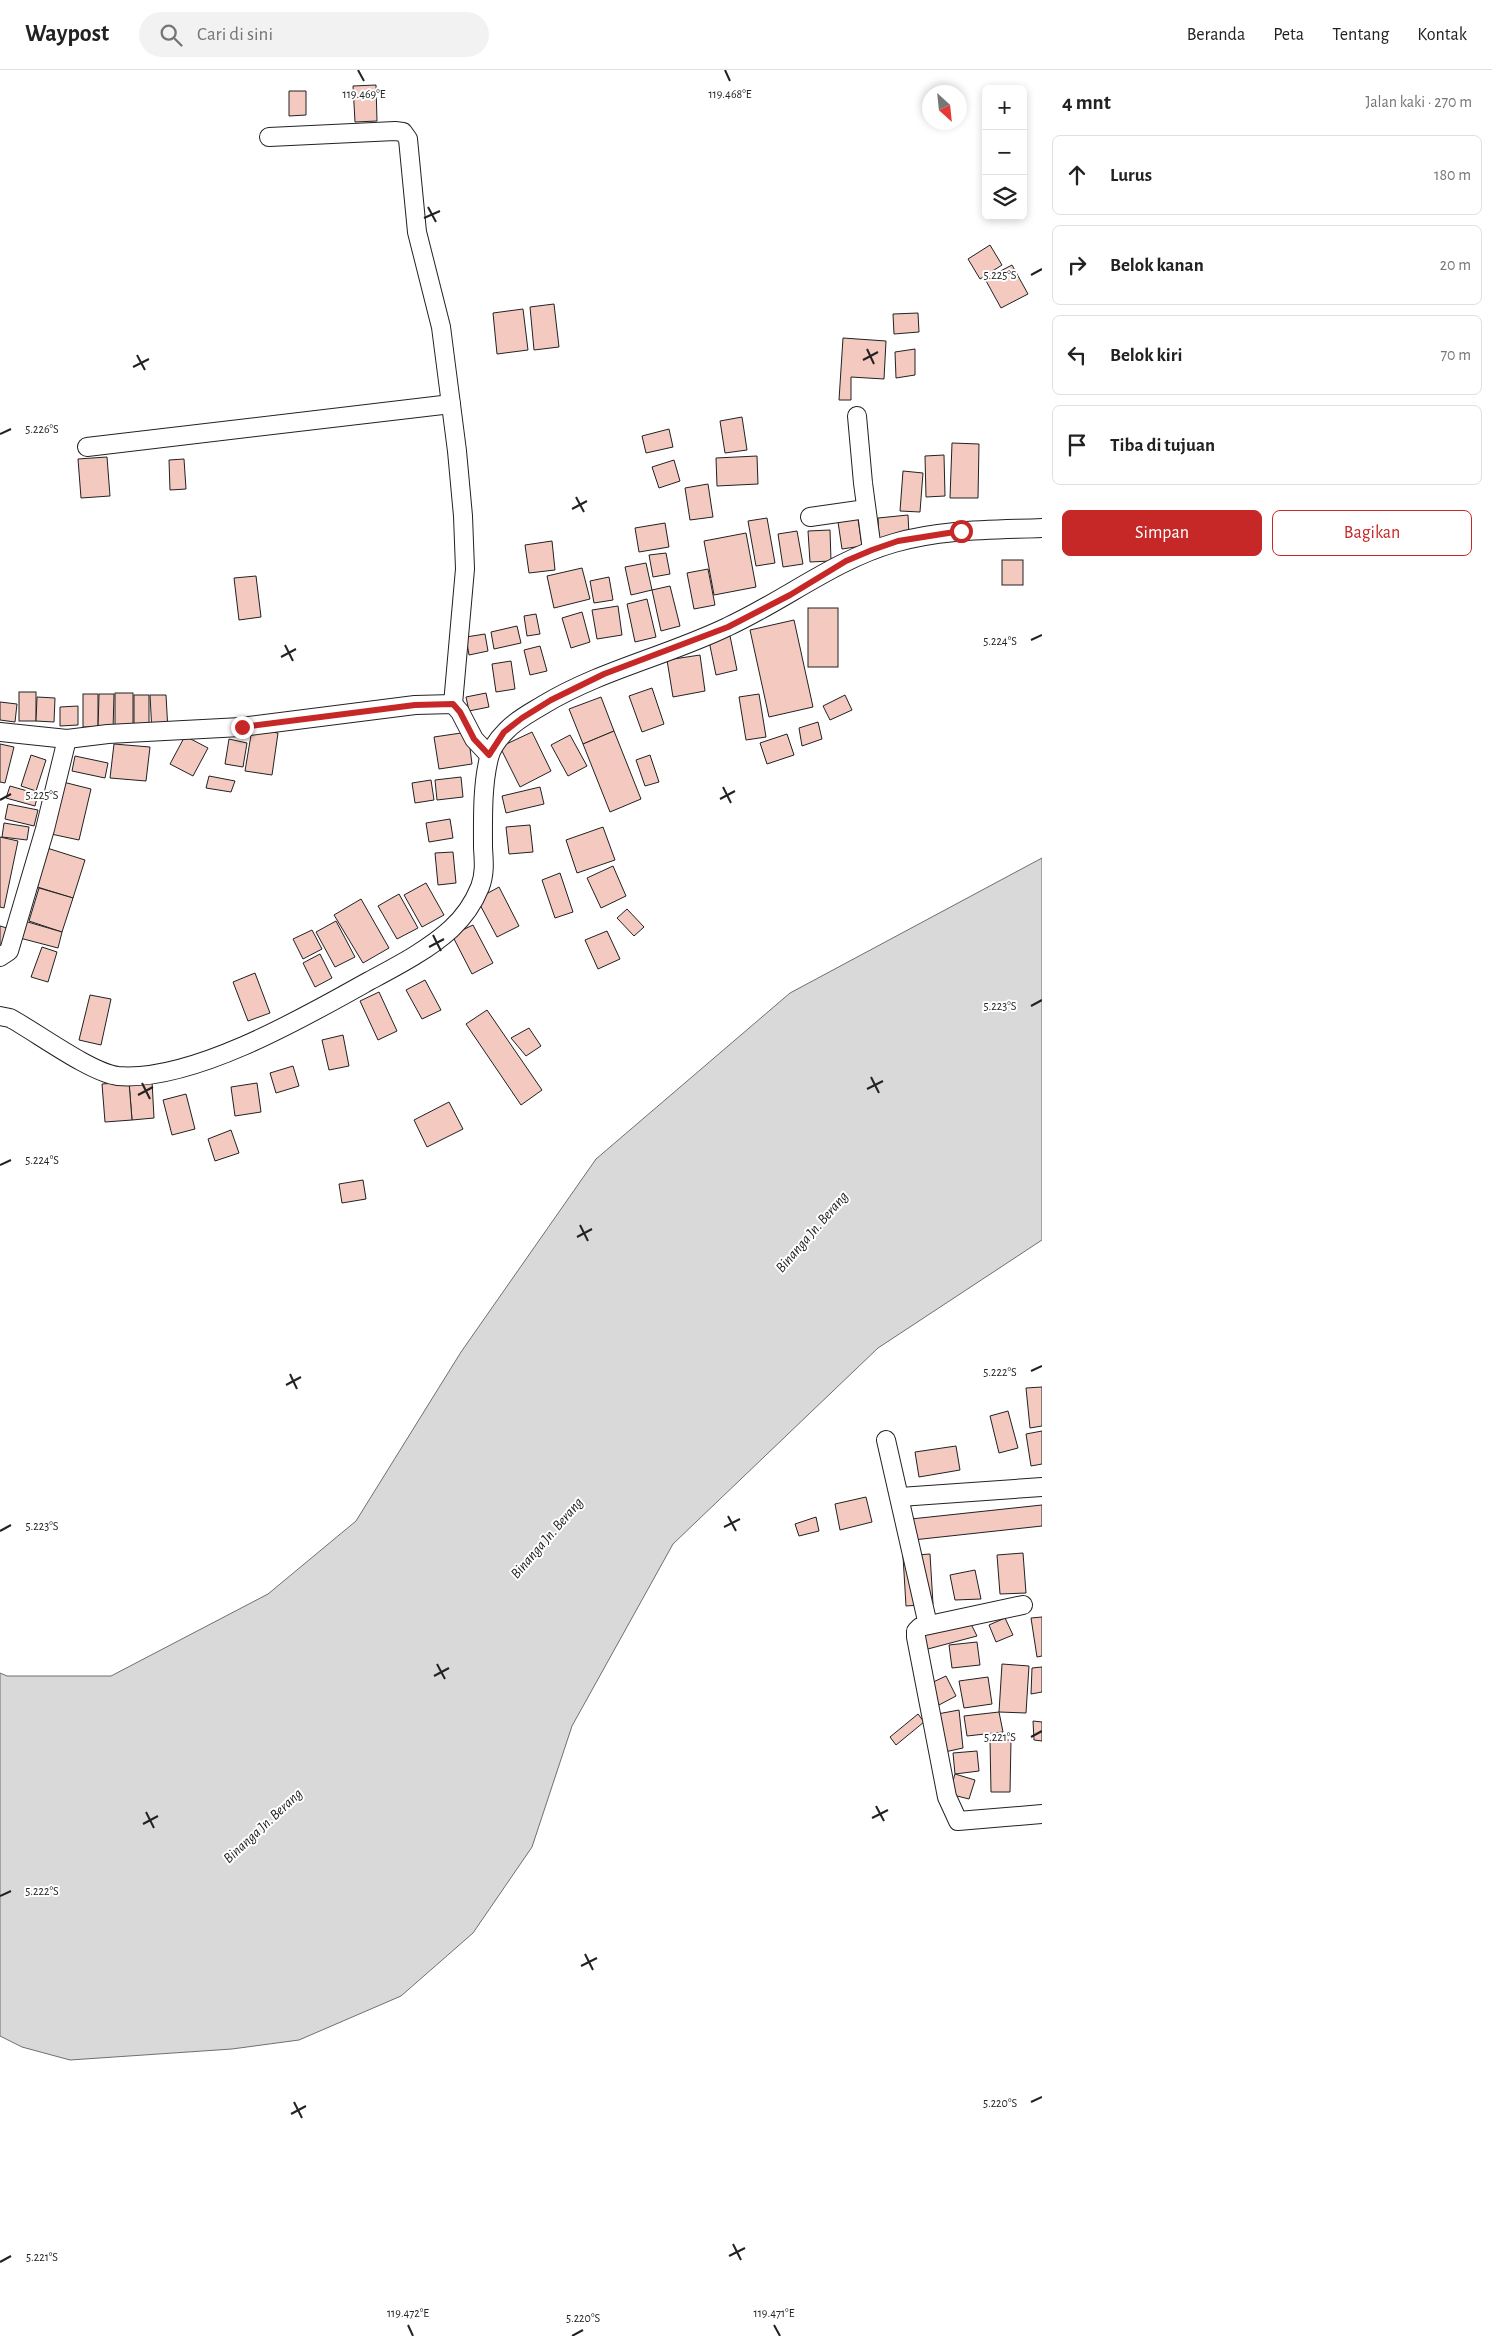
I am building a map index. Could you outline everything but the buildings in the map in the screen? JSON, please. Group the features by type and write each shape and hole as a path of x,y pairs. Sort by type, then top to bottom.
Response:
{"street":[{"path":"269,137 395,131 403,132 410,145 417,232 441,327 463,516 465,570 453,704 460,712 474,739 489,755"},
{"path":"87,447 451,404"},
{"path":"858,416 866,509 872,550"},
{"path":"810,517 866,509"},
{"path":"0,1016 10,1018 83,1062 113,1075 138,1076 170,1070 229,1052 303,1018 400,964 449,931 462,917 474,899 484,873 484,803 489,755 511,726 551,700 604,674 728,627 790,595 846,561 872,550 898,541 961,531 1042,528"},
{"path":"0,732 67,739 108,734 242,727 415,705 453,704"},
{"path":"0,957 9,951 45,829 67,739"},
{"path":"886,1440 928,1625"},
{"path":"900,1498 1042,1487"},
{"path":"1023,1605 920,1627 916,1631 916,1637 947,1797 958,1821 1042,1814"}],"water":[{"name":"Binanga Jn. Berang","path":"1042,858 1042,1240 878,1348 673,1544 572,1726 532,1847 473,1933 401,1996 299,2040 232,2049 70,2060 22,2047 0,2036 0,1673 7,1676 111,1676 268,1594 356,1521 461,1352 596,1159 790,993"}],"route":[{"path":"242,727 415,705 453,704 457,706 474,739 489,755 504,732 522,718 551,700 604,674 698,640 728,627 790,595 846,561 872,550 898,541 961,531"}]}
